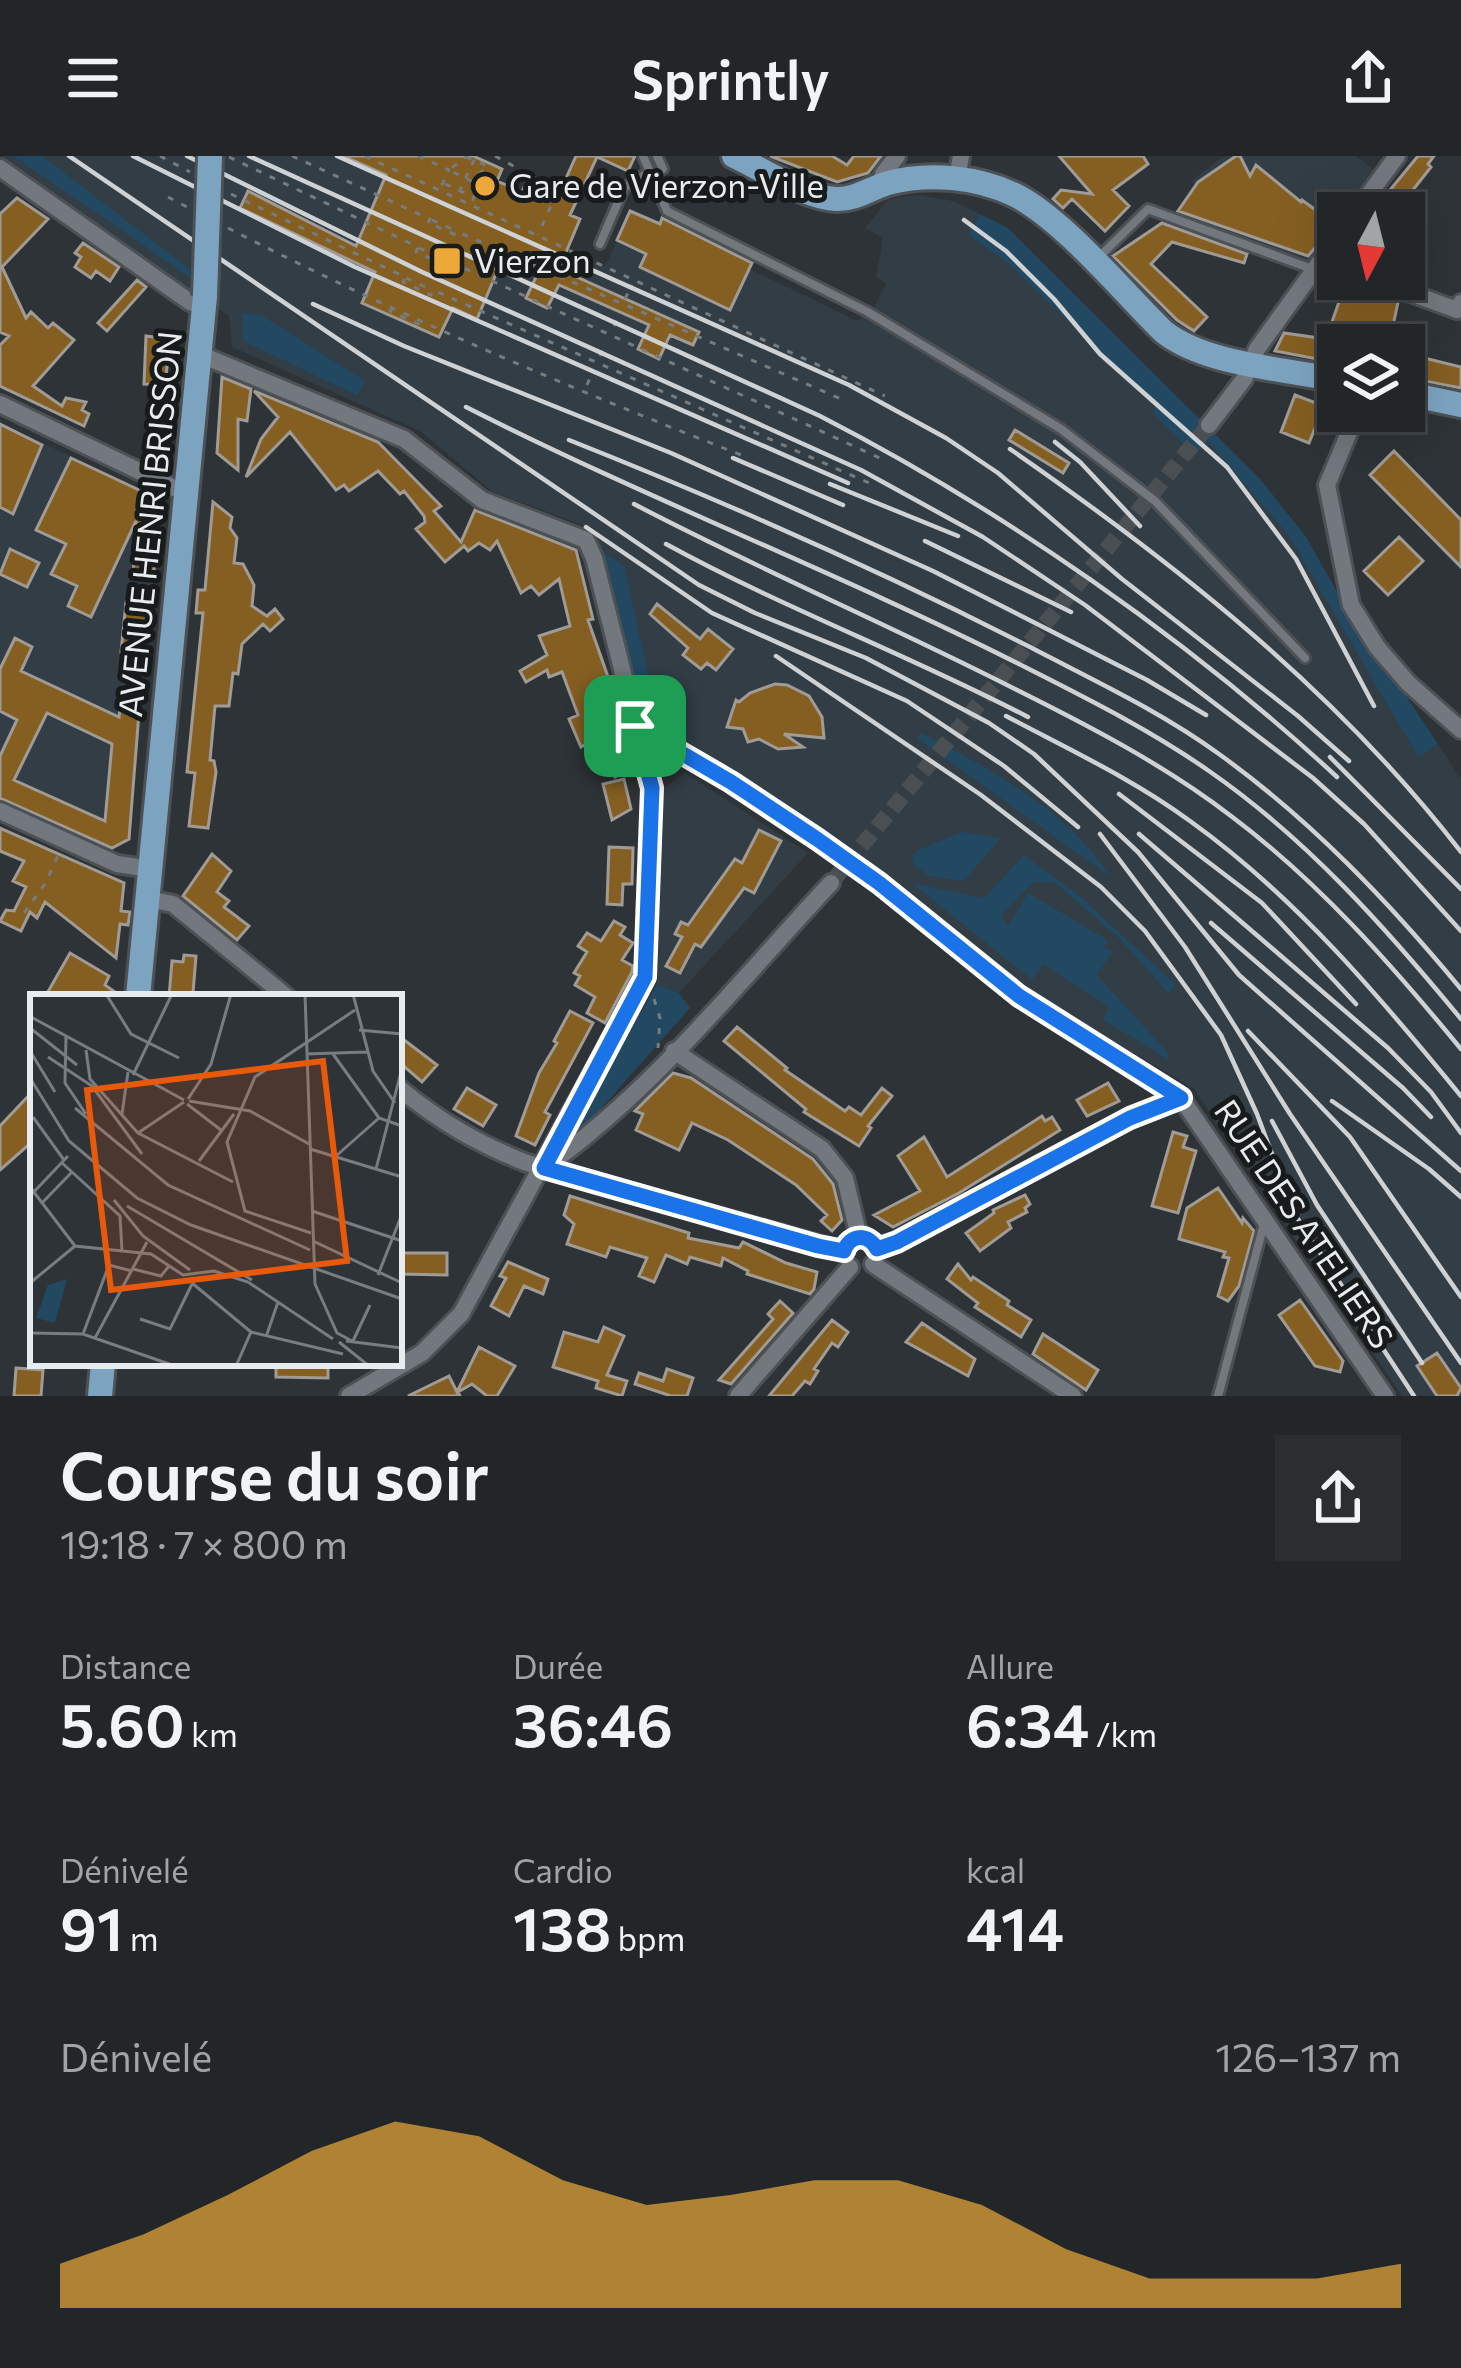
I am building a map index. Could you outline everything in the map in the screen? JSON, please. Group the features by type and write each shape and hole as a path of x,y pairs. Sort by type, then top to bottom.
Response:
{"main road":[{"path":"734,156 832,199 959,167 1030,204 1175,340 1208,354 1317,376"},
{"name":"AVENUE HENRI BRISSON","path":"139,994 205,302 203,165"},
{"path":"1425,398 1461,405"},
{"path":"100,1396 103,1366"}],"street":[{"path":"883,174 897,156"},
{"path":"1370,192 1397,156"},
{"path":"0,168 190,302 205,302"},
{"path":"1209,425 1317,275"},
{"path":"1425,298 1457,310 1461,303"},
{"path":"199,354 404,440 482,500 586,540 652,788 642,982 461,1314 422,1353 402,1365"},
{"path":"0,404 186,490"},
{"path":"1349,432 1327,485 1351,605 1377,647 1408,683 1461,730"},
{"name":"RUE DES ATELIERS","path":"635,726 817,839 1019,996 1181,1098 1385,1396"},
{"path":"0,811 117,864 151,869"},
{"path":"544,1168 584,1139 670,1055 831,883"},
{"path":"148,899 173,904 283,994"},
{"path":"670,1055 822,1149 844,1178 860,1237"},
{"path":"402,1090 437,1119 483,1146 847,1259 865,1269 897,1242 1130,1118 1181,1098"},
{"path":"738,1396 847,1259 849,1241 860,1237 870,1240 875,1256 1073,1396"},
{"path":"349,1396 400,1366"}],"lane":[{"path":"643,156 667,211 868,312 1061,429 1155,501 1305,658"},
{"path":"657,156 663,169"},
{"path":"600,244 625,188 649,172"},
{"path":"1094,262 1148,209 1317,264"},
{"path":"1218,1396 1264,1222"}],"path":[{"path":"160,156 203,165"},
{"path":"226,156 882,459"},
{"path":"292,156 841,399"},
{"path":"365,156 474,197 472,202"},
{"path":"418,156 448,170 465,178 470,181 488,166 467,157 448,170 442,186"},
{"path":"495,156 558,190 538,236"},
{"path":"458,196 475,158"},
{"path":"442,186 538,236 885,396"},
{"path":"230,194 433,290 869,483"},
{"path":"168,196 187,206"},
{"path":"224,226 565,384 744,456"},
{"path":"626,299 632,285"},
{"path":"614,326 620,313"},
{"path":"600,356 606,342"},
{"path":"587,385 593,370"},
{"path":"24,913 45,884 64,840"},
{"path":"642,982 660,1018 658,1050 670,1055"}],"shaded area":[{"path":"0,156 372,156 605,266 631,211 857,321 872,310 886,284 876,277 883,238 865,228 889,199 916,195 953,201 1008,228 1260,479 1306,537 1340,597 1461,779 1461,1396 1402,1396 1194,1089 1027,989 889,875 642,713 596,530 493,492 420,431 232,347 229,316"},
{"path":"13,156 42,156 190,269 191,278"},
{"path":"1224,156 1356,156 1375,170 1359,192 1317,192 1317,250 1308,262 1211,227 1223,208 1191,181"},
{"path":"980,214 1008,228 1260,479 1306,537 1438,744 1418,757 1289,536 1209,442 1194,454 1153,414 1155,404 1003,259 968,235"},
{"path":"242,313 261,315 365,381 357,395 243,341"},
{"path":"0,423 161,499 129,839 107,851 0,802"},
{"path":"602,552 624,566 650,682 658,700 689,733 684,740 642,713"},
{"path":"921,733 973,760 1051,812 1094,854 1110,877 917,738"},
{"path":"685,773 808,853 679,993 657,984 664,787"},
{"path":"961,832 1001,838 964,881 929,876 914,865 916,851"},
{"path":"1024,855 1082,898 1175,984 1169,994 1120,939 1055,883 1034,882 1001,916 1008,926 1028,893 1108,940 1104,947 1113,951 1097,975 1170,1055 1168,1059 1103,1020 1109,1007 1043,964 1032,980 912,883 984,898"},
{"path":"657,984 679,993 690,1008 583,1129 578,1123"}],"building":[{"path":"343,156 473,156 502,169 497,181 522,192 527,180 559,194 576,156 635,156 628,171 597,157 570,215 580,219 559,269 699,332 693,345 670,335 659,359 638,349 649,325 559,285 547,308 526,298 537,275 502,260 477,319 453,308 439,337 362,303 375,272 240,208 248,191 356,246 386,175"},
{"path":"770,156 832,156 847,165 854,156 881,156 868,173 837,182"},
{"path":"1059,156 1143,156 1148,164 1113,190 1129,206 1105,231 1072,199 1063,208 1053,199 1061,190 1092,194"},
{"path":"1240,156 1250,176 1256,165 1317,211 1317,245 1308,256 1178,211 1198,182"},
{"path":"1418,156 1434,156 1411,192 1388,192"},
{"path":"17,198 48,219 2,267 26,318 31,312 48,328 53,323 74,340 33,386 62,406 66,398 86,402 82,410 89,414 84,426 0,386 0,345 9,336 0,332 0,214"},
{"path":"630,211 660,224 662,218 752,263 730,310 640,267 646,254 617,240"},
{"path":"1162,223 1247,254 1244,263 1172,242 1151,264 1207,317 1194,331 1113,256"},
{"path":"83,243 119,267 110,281 96,271 91,278 75,267 81,257 75,253"},
{"path":"137,280 146,287 107,331 98,323"},
{"path":"1340,300 1398,302 1393,324 1331,324"},
{"path":"1284,333 1317,338 1317,359 1275,351"},
{"path":"146,336 170,339 165,385 144,384"},
{"path":"1425,358 1461,367 1461,388 1425,381"},
{"path":"222,377 251,389 247,421 238,419 238,470 217,453"},
{"path":"254,391 378,442 441,506 434,511 461,542 475,510 576,550 593,619 588,620 632,767 615,777 605,743 591,753 586,744 581,747 569,719 578,715 562,672 549,677 547,670 526,682 520,671 547,655 539,636 570,626 559,579 539,595 531,586 521,593 497,541 490,550 479,543 468,551 464,546 445,562 416,529 425,522 424,516 404,491 400,494 378,471 349,491 344,485 336,490 290,432 246,477 261,439 278,417"},
{"path":"1295,395 1317,403 1317,423 1309,443 1281,432"},
{"path":"0,424 42,445 13,514 0,507"},
{"path":"1015,430 1069,463 1063,473 1009,440"},
{"path":"1394,451 1461,520 1461,567 1370,475"},
{"path":"71,458 156,498 144,525 151,528 141,549 156,551 153,580 133,578 136,521 91,617 68,606 77,586 51,574 66,544 36,530"},
{"path":"213,502 232,517 230,528 237,538 234,563 243,564 254,585 252,606 267,616 275,609 283,619 270,631 263,624 242,644 229,706 215,706 210,760 216,772 208,828 189,826 195,773 187,772 203,613 196,613 198,590 205,590"},
{"path":"1399,537 1423,561 1388,595 1364,571"},
{"path":"10,549 39,563 27,587 0,574"},
{"path":"126,602 151,604 144,652 121,652"},
{"path":"657,604 700,639 708,629 733,649 716,670 707,663 701,669 683,655 688,648 650,614"},
{"path":"15,638 32,647 21,671 119,717 121,698 140,700 129,839 112,848 0,798 0,756 17,720 0,711 0,669","holes":["47,713 112,744 105,821 14,780"]},
{"path":"775,684 809,696 822,717 824,738 784,734 803,747 778,749 759,739 748,742 743,729 727,727 736,700"},
{"path":"624,779 631,809 612,820 603,784"},
{"path":"0,828 124,883 121,911 130,912 128,925 120,924 116,958 45,902 37,918 30,912 21,931 0,921 6,910 14,911 26,887 13,881 24,861 0,851"},
{"path":"759,830 781,841 754,893 744,888 701,947 695,944 680,973 666,966 682,937 675,934 681,922 688,925 735,859 742,863"},
{"path":"609,847 633,848 632,884 623,884 622,905 607,904"},
{"path":"212,854 231,871 217,892 229,901 224,907 249,926 237,940 183,896"},
{"path":"614,921 625,927 620,935 633,943 622,960 633,966 605,1023 587,1013 595,997 575,985 580,976 574,973 587,952 578,946 587,933 601,941"},
{"path":"70,953 109,976 105,985 118,994 47,994"},
{"path":"184,955 196,956 193,993 169,994 172,961 183,962"},
{"path":"570,1011 593,1023 545,1112 550,1115 535,1145 516,1136 539,1073"},
{"path":"737,1027 785,1070 845,1111 849,1107 861,1115 882,1088 892,1096 859,1146 804,1112 724,1041"},
{"path":"402,1038 437,1065 422,1082 402,1065"},
{"path":"673,1073 691,1078 813,1159 833,1184 842,1220 832,1231 821,1221 827,1215 796,1185 728,1140 692,1123 679,1150 636,1130 643,1114 635,1111"},
{"path":"1108,1083 1119,1101 1087,1116 1077,1100"},
{"path":"467,1088 496,1105 483,1126 454,1109"},
{"path":"30,1094 30,1144 0,1170 0,1126"},
{"path":"1042,1116 1045,1121 1052,1117 1060,1130 959,1193 893,1227 874,1215 920,1191 898,1156 924,1137 947,1177"},
{"path":"1173,1132 1187,1136 1183,1147 1196,1151 1178,1213 1152,1206"},
{"path":"1218,1188 1242,1223 1243,1218 1254,1231 1239,1286 1228,1301 1218,1296 1229,1258 1223,1257 1225,1252 1179,1239 1187,1208"},
{"path":"1025,1195 1030,1204 1027,1212 1008,1222 1011,1228 980,1251 966,1233 993,1210"},
{"path":"570,1196 689,1233 688,1238 739,1248 743,1242 817,1272 814,1289 810,1294 747,1274 723,1258 721,1266 690,1257 687,1264 666,1255 654,1282 639,1276 647,1258 610,1247 606,1257 567,1244 574,1224 564,1215"},
{"path":"402,1253 447,1253 447,1275 402,1274"},
{"path":"508,1262 548,1279 543,1294 524,1286 509,1316 491,1306 506,1278 500,1276"},
{"path":"958,1264 971,1280 1009,1301 1007,1305 1031,1320 1021,1337 975,1307 978,1303 947,1279"},
{"path":"1300,1300 1343,1361 1340,1372 1315,1366 1279,1315"},
{"path":"780,1301 793,1313 731,1384 719,1380 773,1319 768,1314"},
{"path":"832,1320 848,1332 838,1347 832,1343 810,1384 805,1381 792,1396 769,1396"},
{"path":"922,1323 975,1359 968,1376 906,1342"},
{"path":"604,1327 624,1336 607,1375 627,1381 622,1396 596,1388 598,1381 553,1367 564,1332 598,1342"},
{"path":"1043,1334 1098,1370 1086,1390 1033,1354"},
{"path":"479,1347 515,1366 497,1396 487,1396 472,1384 458,1392 460,1396 408,1396 449,1376 457,1392"},
{"path":"1437,1353 1461,1388 1457,1396 1437,1396 1417,1366"},
{"path":"276,1366 328,1366 328,1378 276,1377"},
{"path":"16,1368 43,1370 41,1396 14,1396"},
{"path":"667,1369 693,1378 687,1396 635,1384 639,1373 663,1381"}],"tunnel":[{"path":"831,883 1209,425"}],"railway":[{"path":"69,156 699,585 866,658 989,723 1034,754 1138,852 1239,975 1461,1171"},
{"path":"133,156 355,267 848,483"},
{"path":"187,156 422,272 861,470 983,537 1085,605 1313,778 1364,824 1461,931"},
{"path":"249,156 820,416 888,453 1024,535 1156,627 1337,777"},
{"path":"337,156 849,385 946,438 998,473 1349,761"},
{"path":"964,220 1006,251 1100,354 1227,467 1296,559 1374,706"},
{"path":"313,304 404,346 671,453 933,571 1206,715"},
{"path":"466,407 950,630 1163,741 1245,797 1312,855 1461,1019"},
{"path":"569,440 915,590 1173,724 1253,780 1317,835 1461,989"},
{"path":"1055,442 1140,526"},
{"path":"1010,449 1133,538 1251,633 1362,737 1461,852"},
{"path":"733,458 843,505"},
{"path":"830,484 958,536"},
{"path":"634,504 1047,705 1181,781 1231,816 1324,897 1461,1049"},
{"path":"586,527 712,613 907,701 1004,766 1078,827"},
{"path":"925,541 1071,612"},
{"path":"666,544 1028,717"},
{"path":"776,656 981,795 1101,887 1145,931 1221,1035 1294,1213 1414,1396"},
{"path":"1006,716 1146,792 1229,851 1301,915 1461,1096"},
{"path":"1330,757 1461,889"},
{"path":"1119,794 1262,903 1356,1004"},
{"path":"1100,834 1185,947 1290,1114 1461,1363"},
{"path":"1139,834 1388,1048 1431,1092 1461,1133"},
{"path":"1211,923 1431,1117"},
{"path":"1248,1031 1350,1137 1461,1297"},
{"path":"1332,1101 1461,1197"},
{"path":"1272,1121 1317,1205 1422,1363"}],"place":[{"name":"Gare de Vierzon-Ville","path":"485,186"},
{"name":"Vierzon","path":"447,261"}],"route":[{"path":"635,726 817,839 1019,996 1181,1098 1130,1118 877,1249 865,1237 849,1241 844,1251 818,1246 544,1168 645,977 652,788 635,726"}]}
